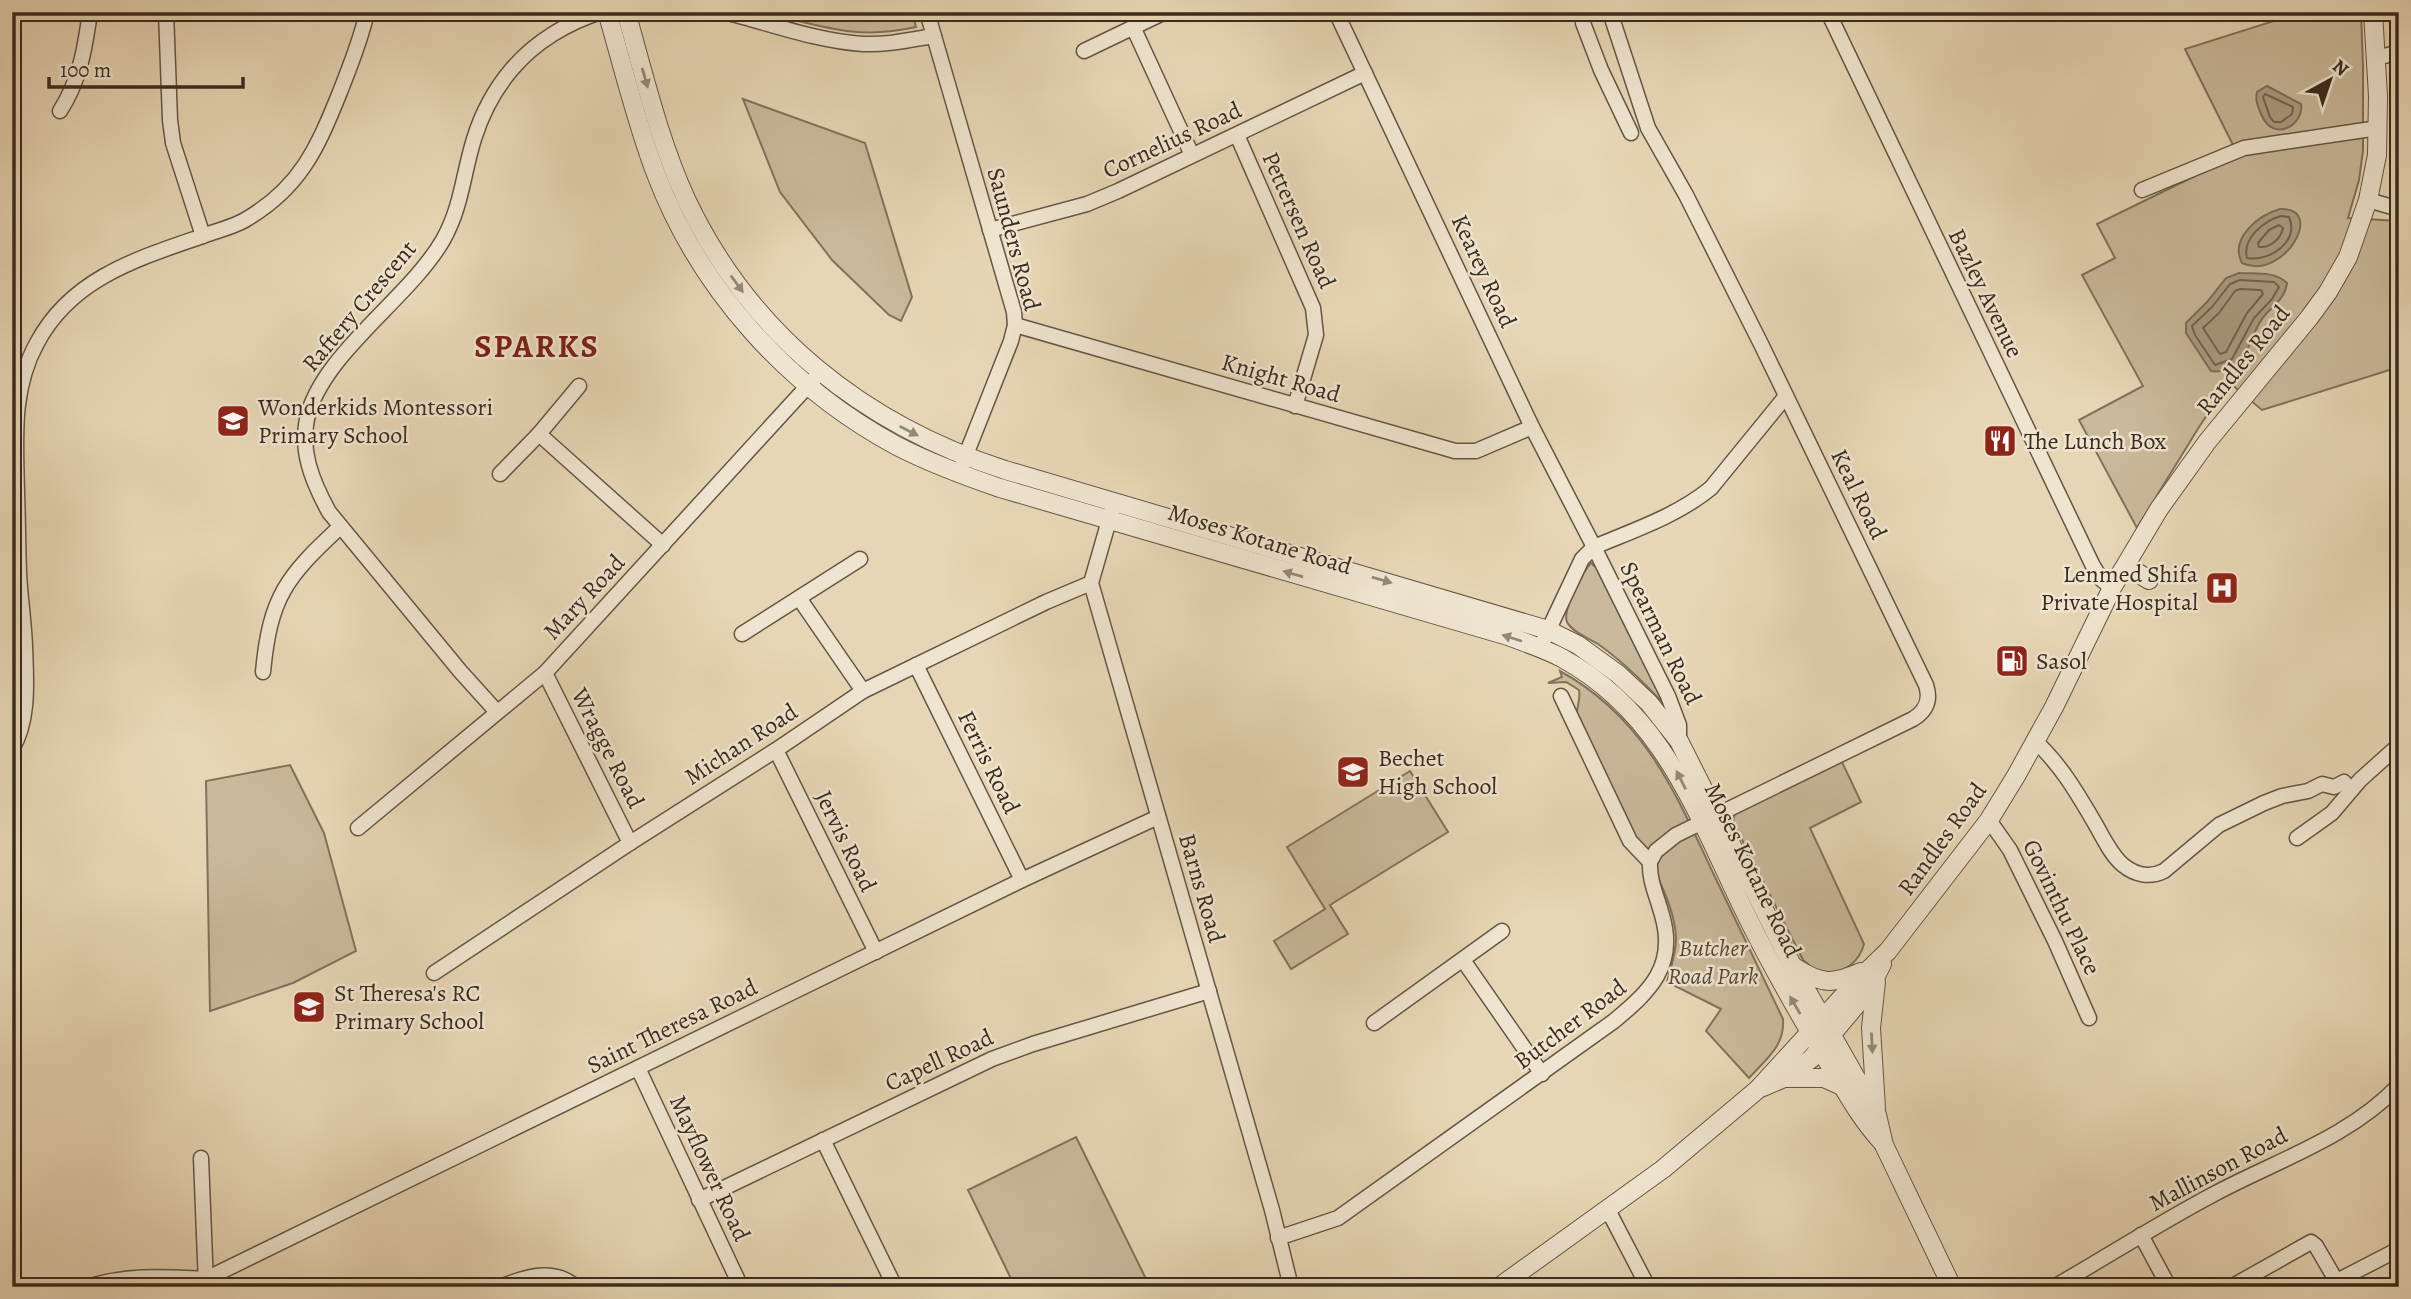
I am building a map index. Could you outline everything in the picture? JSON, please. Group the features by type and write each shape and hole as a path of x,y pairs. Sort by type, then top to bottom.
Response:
{"street":[{"path":"60,111 77,79 85,50 90,12"},
{"path":"166,12 173,143 203,236"},
{"path":"12,749 18,740 24,713 26,670 16,572 16,428 17,401 28,359 49,323 65,305 103,276 125,263 244,221 272,202 296,179 321,139 355,55 367,12"},
{"name":"Raftery Crescent","path":"497,712 340,527 317,491 307,463 304,435 308,414 323,382 441,244 457,212 474,139 501,84 519,62 544,41 569,24 601,12"},
{"name":"Moses Kotane Road","path":"607,12 657,176 689,243 715,285 755,335 814,378 869,429 906,450 1114,502 1548,631 1578,646 1618,674 1660,716 1679,741 1749,921 1842,1086 1865,1124 1884,1145"},
{"name":"Moses Kotane Road","path":"626,12 666,149 699,225 745,294 814,378"},
{"path":"724,12 799,32 864,44 887,44 934,36"},
{"path":"1084,51 1165,12"},
{"name":"Kearey Road","path":"1336,12 1532,427 1594,547"},
{"path":"1586,12 1583,23 1601,70 1631,133"},
{"name":"Keal Road","path":"1610,12 1647,128 1686,195 1786,396 1929,696 1924,709 1913,719 1668,840 1656,851 1650,862"},
{"name":"Bazley Avenue","path":"1828,12 2093,566 2101,579 2112,587"},
{"name":"Randles Road","path":"1499,1287 1689,1149 1757,1090 1823,1017 1872,972 1989,820 2035,741 2112,587 2175,485 2328,292 2351,250 2368,200 2377,155 2377,58 2373,12"},
{"name":"Saunders Road","path":"932,14 934,36 1012,300 1015,324 1005,358 962,465"},
{"path":"1134,29 1192,155"},
{"path":"2377,58 2399,52"},
{"name":"Cornelius Road","path":"990,230 1087,204 1365,73"},
{"path":"2142,190 2244,148 2378,128"},
{"name":"Pettersen Road","path":"1237,135 1310,298 1314,315 1316,335 1295,406"},
{"path":"2368,200 2399,209"},
{"name":"Knight Road","path":"1015,324 1454,451 1486,448 1532,427"},
{"name":"Mary Road","path":"358,828 545,673 814,378"},
{"path":"500,474 539,434 579,386"},
{"path":"1540,648 1582,559 1594,547 1696,500 1711,488 1786,396"},
{"path":"539,434 663,545"},
{"name":"Moses Kotane Road","path":"962,465 1109,519 1508,636 1561,658 1594,679 1634,714 1665,753 1709,818 1877,1115 1884,1145 1952,1287"},
{"path":"1091,583 1114,502"},
{"path":"263,672 269,625 282,590 313,552 340,527"},
{"name":"Spearman Road","path":"1594,547 1668,696 1679,725 1679,741"},
{"path":"742,634 860,559"},
{"path":"2122,571 2135,571 2149,580"},
{"name":"Michan Road","path":"434,973 863,691 1091,583"},
{"name":"Barns Road","path":"1091,583 1292,1287"},
{"path":"799,598 863,691"},
{"name":"Ferris Road","path":"916,665 1022,880"},
{"name":"Wragge Road","path":"545,673 630,843"},
{"path":"1561,696 1630,841 1650,862"},
{"path":"2035,741 2066,774 2114,856 2126,868 2140,874 2158,874 2164,871 2219,825 2264,803 2308,791 2322,784 2334,787 2344,782 2351,790"},
{"path":"2297,838 2332,813 2351,790 2399,745"},
{"name":"Jervis Road","path":"776,750 876,952"},
{"name":"Saint Theresa Road","path":"206,1283 1022,880 1158,817"},
{"name":"Govinthu Place","path":"1989,820 2010,850 2089,1017"},
{"name":"Butcher Road","path":"1278,1238 1339,1218 1542,1074 1645,996 1663,964 1666,932 1651,878 1650,862"},
{"path":"1374,1023 1502,931"},
{"path":"1463,960 1542,1074"},
{"path":"1792,965 1812,978 1826,982 1872,972 1871,1013 1877,1115"},
{"name":"Randles Road","path":"1757,1090 1784,1078 1811,1059 1868,991 1872,972"},
{"name":"Capell Road","path":"699,1200 992,1059 1209,991"},
{"name":"Mayflower Road","path":"638,1068 741,1287"},
{"path":"1784,1078 1824,1079 1842,1086"},
{"name":"Mallinson Road","path":"2054,1287 2216,1193 2363,1117 2399,1085"},
{"path":"823,1140 895,1287"},
{"path":"88,1287 137,1276 206,1283 201,1158"},
{"path":"1608,1210 1648,1287"},
{"path":"2141,1235 2169,1287"},
{"path":"2231,1287 2311,1242 2338,1284 2397,1250"},
{"path":"500,1287 536,1275 567,1279 576,1287"}],"green space":[{"path":"762,12 912,12 916,27 894,31 856,32"},
{"path":"2302,12 2361,12 2363,151 2359,180 2348,218 2399,221 2399,367 2262,410 2231,384 2199,427 2137,528 2079,420 2143,386 2082,275 2115,258 2097,224 2238,155 2185,49"},
{"path":"743,99 865,143 912,297 901,321 889,315 832,260 780,192"},
{"path":"1591,563 1600,571 1671,711 1618,659 1576,632 1567,622 1570,601"},
{"name":"Butcher Road Park","path":"1560,671 1614,711 1636,734 1671,786 1783,1019 1778,1045 1749,1078 1706,1031 1721,1009 1667,982 1676,938 1669,903 1645,848 1638,843 1577,716 1579,690 1566,682 1548,683 1562,677"},
{"path":"1841,760 1861,802 1810,828 1864,944 1851,965 1834,973 1824,973 1803,960 1733,822 1735,811"},
{"path":"290,765 324,833 356,951 293,983 210,1011 206,781"},
{"path":"1410,771 1448,832 1330,905 1348,934 1291,969 1274,941 1325,909 1287,847"},
{"path":"1076,1137 1150,1287 1015,1287 968,1190"}],"water":[{"path":"2267,86 2301,104 2301,111 2294,124 2280,129 2267,123 2261,114 2257,92"},
{"path":"2280,209 2294,212 2300,219 2294,242 2284,254 2272,262 2257,266 2242,263 2240,245 2248,229 2263,216"},
{"path":"2239,273 2277,277 2287,283 2286,288 2279,301 2261,321 2239,362 2228,369 2211,371 2186,333 2186,323 2226,278"}],"place":[{"name":"Wonderkids Montessori Primary School","path":"233,421"},
{"name":"The Lunch Box","path":"2000,441"},
{"name":"Lenmed Shifa Private Hospital","path":"2222,588"},
{"name":"Sasol","path":"2012,661"},
{"name":"Bechet High School","path":"1353,772"},
{"name":"St Theresa's RC Primary School","path":"309,1007"}],"district":[{"name":"SPARKS","path":"537,346"}]}
